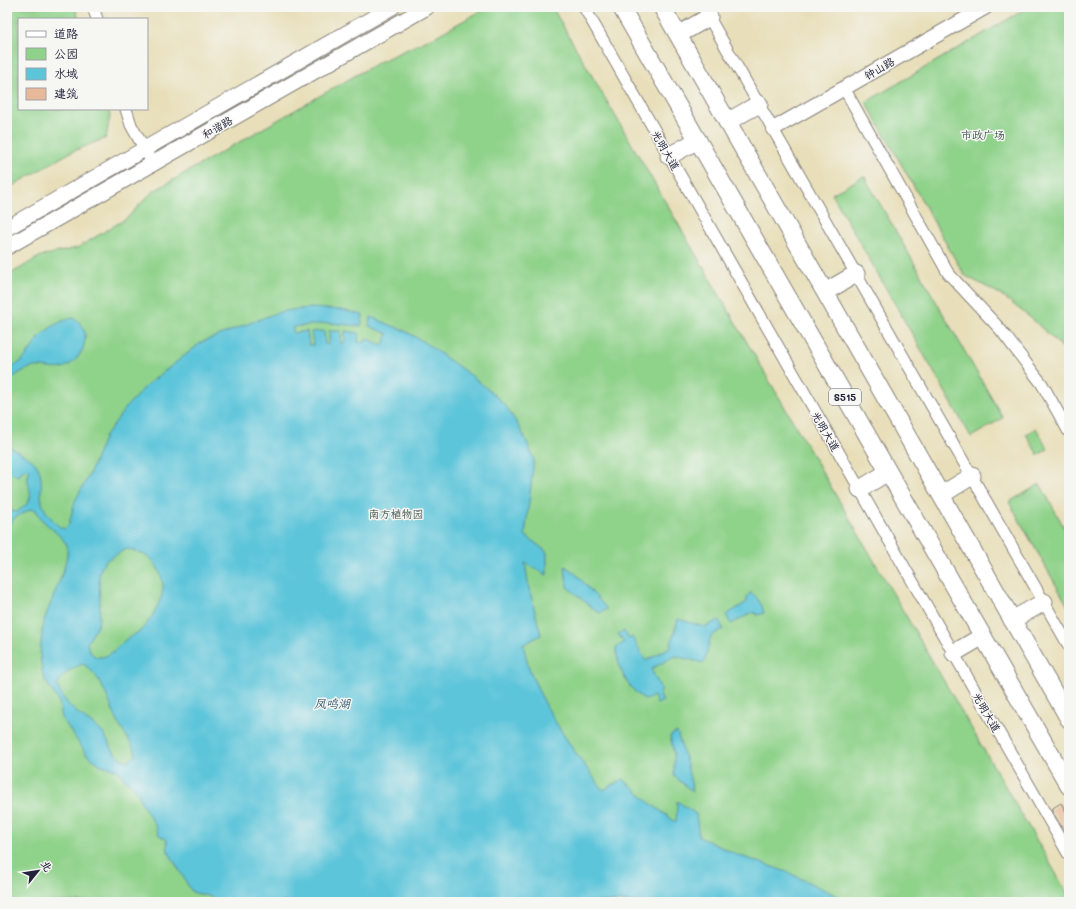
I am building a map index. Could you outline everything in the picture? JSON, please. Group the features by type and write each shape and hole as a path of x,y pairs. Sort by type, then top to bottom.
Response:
{"main road":[{"name":"和谐路","path":"7,228 392,7"},
{"name":"和谐路","path":"7,248 427,7"},
{"name":"S515","path":"621,7 1069,786"},
{"path":"662,7 1069,720"},
{"path":"678,35 706,12"},
{"path":"727,122 758,104"},
{"path":"669,156 698,140"},
{"path":"825,292 856,274"},
{"path":"860,489 888,472"},
{"path":"941,495 972,476"},
{"path":"1012,620 1044,602"},
{"path":"954,653 983,636"}],"street":[{"path":"93,7 97,18"},
{"name":"光明大道","path":"584,7 1069,855"},
{"name":"钟山路","path":"773,129 986,7"},
{"path":"706,12 1069,646"},
{"path":"844,88 948,273 1000,329 1042,384 1069,432"},
{"path":"126,110 131,125 152,164"}],"green space":[{"path":"7,7 75,7 79,18 18,18 18,110 108,110 110,116 106,138 71,152 7,189"},
{"name":"南方植物园","path":"488,7 552,7 1069,896 1069,902 7,902 7,276 41,256 77,248 127,218 152,192 379,62 436,36"},
{"name":"市政广场","path":"1029,7 1069,7 1069,355 1032,319 1000,294 964,275 866,102"},
{"path":"864,176 1003,418 971,437 832,194"},
{"path":"1036,428 1048,449 1038,455 1026,434"},
{"path":"1040,484 1069,536 1069,608 1009,502"}],"water":[{"name":"凤鸣湖","path":"310,308 342,310 363,315 361,326 329,323 293,327 293,333 307,331 309,345 313,345 311,332 324,331 325,344 329,344 329,331 341,331 341,343 345,343 345,331 359,333 358,342 364,343 366,338 383,345 388,334 369,326 371,317 405,331 424,342 476,379 507,408 528,444 534,460 525,535 547,552 547,575 525,563 529,588 541,635 523,645 528,666 555,722 603,790 623,779 651,804 676,822 677,801 696,814 699,837 738,855 787,872 850,902 257,902 255,899 250,902 218,902 211,897 192,892 168,851 167,840 159,835 154,823 142,804 138,793 132,785 124,779 120,772 113,768 101,765 87,755 62,718 59,702 45,680 42,671 40,654 43,623 63,572 67,556 67,545 62,538 42,520 36,510 31,509 14,518 7,528 7,506 11,511 17,512 27,504 29,500 30,491 28,475 30,470 26,469 22,471 18,476 7,471 7,444 35,463 41,477 41,497 43,507 60,527 65,529 69,524 75,501 89,475 105,436 128,405 147,385 202,342 276,313","holes":["126,549 136,551 153,561 158,569 163,585 161,598 148,622 138,633 128,638 108,655 97,657 91,653 87,643 98,625 100,610 99,573 105,561","83,664 90,669 100,682 120,726 135,751 136,755 128,761 119,757 115,753 102,732 72,708 59,690 57,685 59,681 75,667"]},
{"path":"73,318 82,325 85,340 82,351 72,363 62,368 55,369 34,367 26,369 7,383 7,367 14,366 24,359 40,336 48,329 62,321"},
{"path":"565,566 577,575 607,609 599,613 567,587"},
{"path":"751,592 759,601 764,613 758,615 753,612 731,624 726,615 747,602 747,597"},
{"path":"678,619 705,627 719,620 723,629 711,636 704,663 675,656 651,669 662,691 659,693 663,701 657,704 654,696 646,700 639,695 629,684 621,671 616,648 624,642 618,634 624,631 629,639 632,637 646,661 670,647"},
{"path":"677,732 693,792 674,776 674,754 670,736"}],"building":[{"path":"1061,803 1069,817 1069,839 1051,809"}]}
